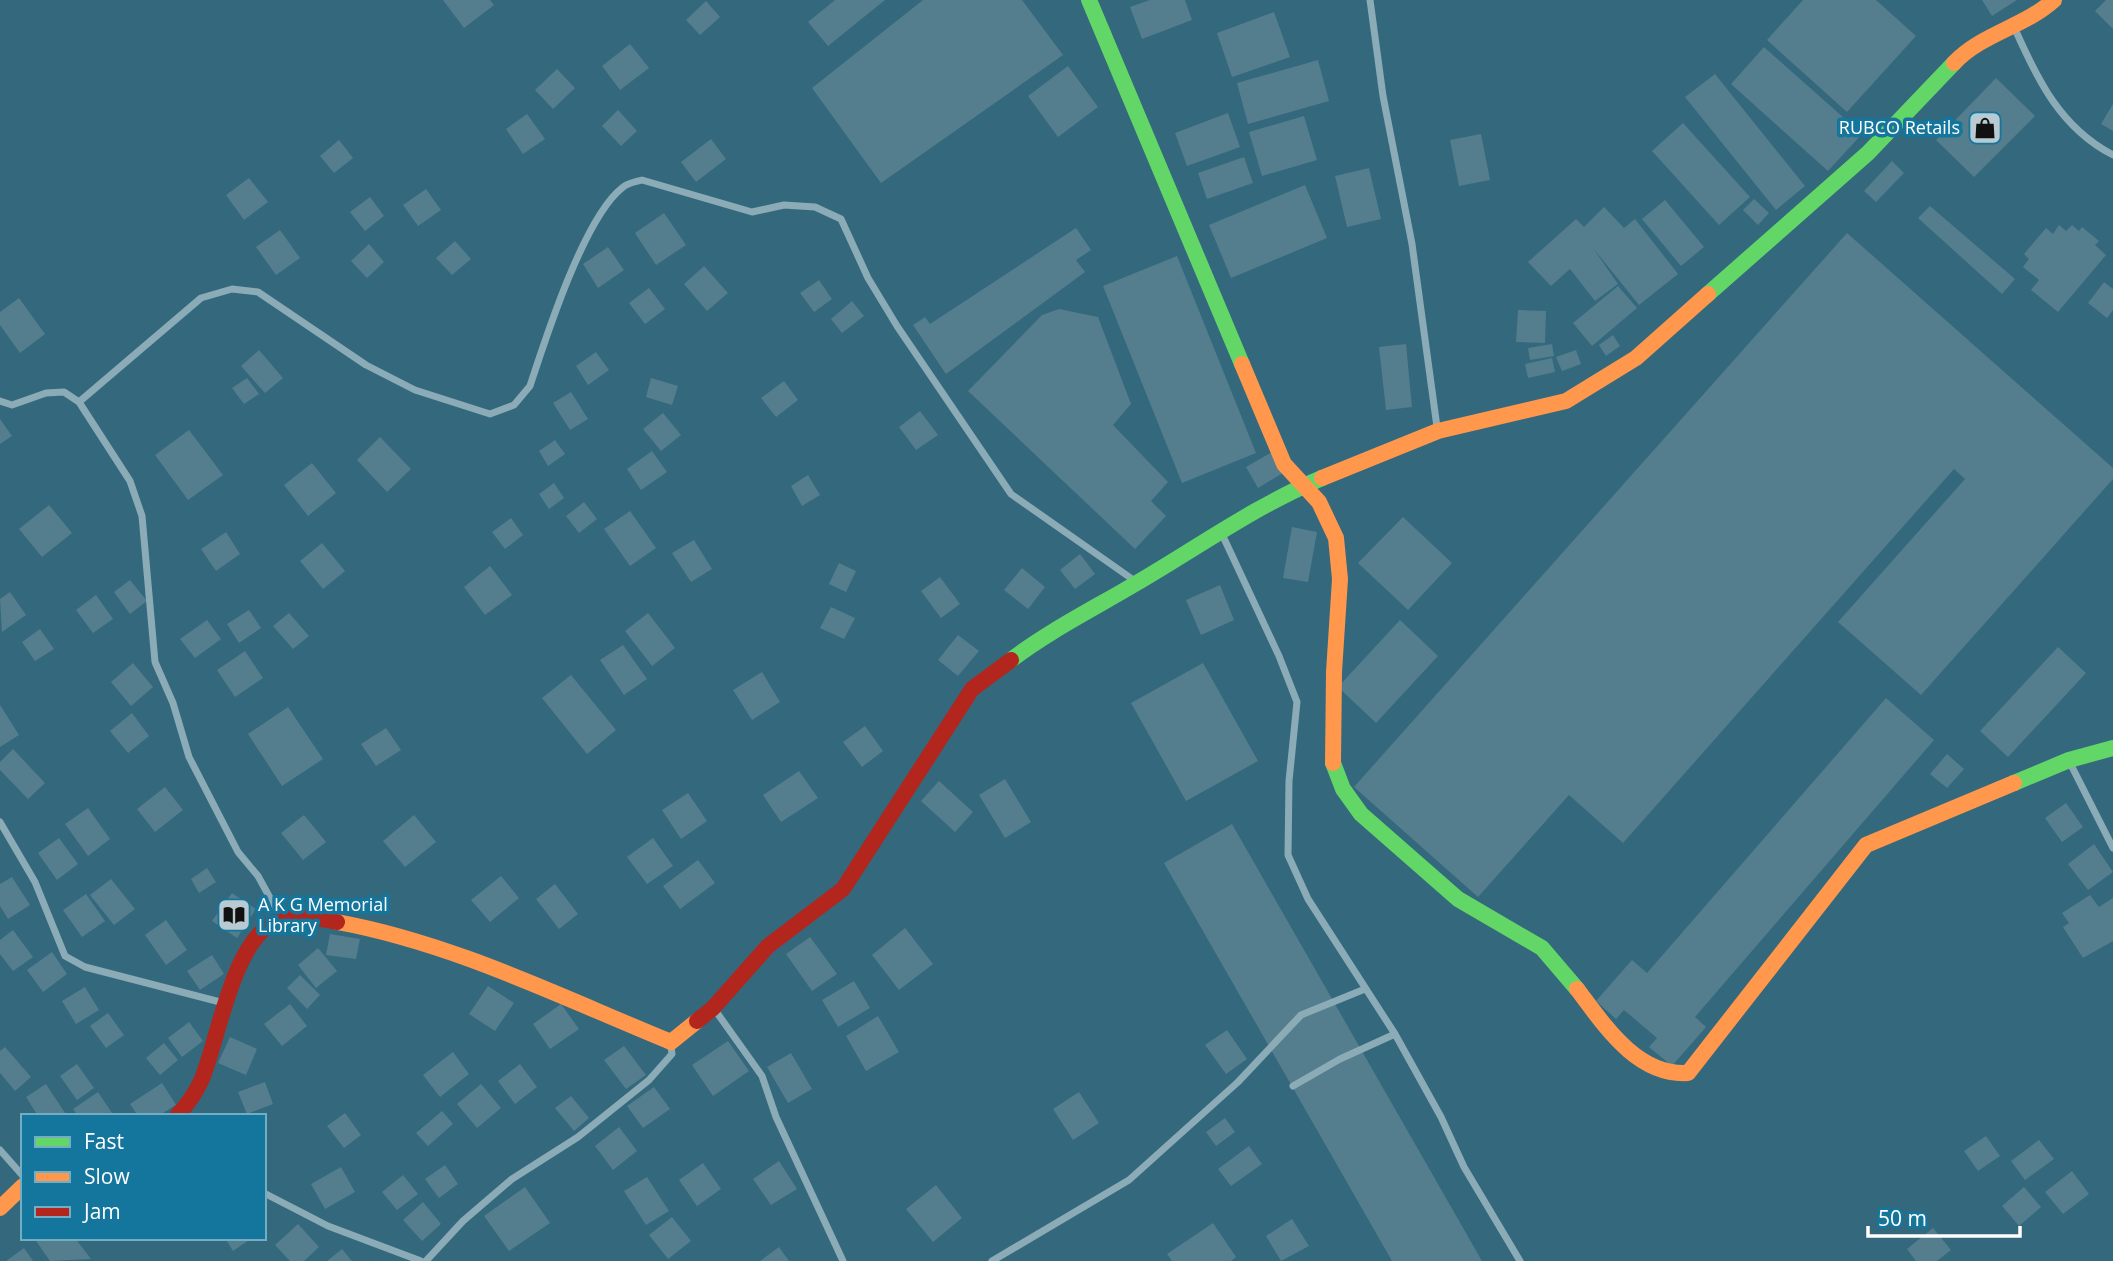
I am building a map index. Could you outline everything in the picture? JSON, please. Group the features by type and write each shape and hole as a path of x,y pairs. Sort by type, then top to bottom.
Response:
{"main road":[{"path":"1089,0 1284,464 1308,485 1329,519 1339,546 1343,574 1334,660 1332,759 1336,776 1354,805 1468,905 1525,933 1560,965 1609,1030 1638,1058 1667,1074 1677,1077 1688,1073 1866,845 2069,760 2113,748"},
{"path":"178,1114 206,1067 225,1003 250,946 281,919 304,916 377,930 477,964 671,1042 713,1008 768,946 843,889 972,689 1033,643 1137,583 1219,530 1308,485 1438,431 1566,401 1636,358 1868,153 1965,51 1982,40 2036,18 2054,0"},
{"path":"0,1208 21,1188"}],"street":[{"path":"1370,0 1383,96 1412,244 1438,431"},
{"path":"2014,28 2053,105 2096,146 2113,155"},
{"path":"79,402 201,298 232,289 258,292 366,365 415,390 490,414 514,405 530,386 586,238 611,199 624,186 642,180 713,203 752,212 784,205 816,206 841,219 868,278 897,326 1012,494 1137,583"},
{"path":"0,401 12,405 47,393 64,392 79,402 130,481 142,516 155,662 173,703 189,757 238,852 258,876 281,919"},
{"path":"1219,530 1279,656 1297,702 1289,781 1288,855 1308,899 1395,1034 1441,1117 1464,1167 1520,1261"},
{"path":"2069,760 2113,848"},
{"path":"0,822 35,882 65,956 85,967 225,1003"},
{"path":"992,1261 1129,1180 1238,1082 1301,1015 1365,989"},
{"path":"713,1008 762,1076 776,1117 843,1261"},
{"path":"1293,1086 1340,1059 1395,1034"},
{"path":"426,1261 463,1221 512,1179 578,1137 649,1080 672,1054 671,1042"},
{"path":"0,1150 21,1174"},
{"path":"266,1194 328,1226 421,1261"}],"building":[{"path":"443,0 490,0 494,5 464,28"},
{"path":"835,0 885,0 828,46 808,22"},
{"path":"923,0 1022,0 1063,55 881,183 812,88"},
{"path":"1150,0 1185,0 1192,20 1142,39 1130,7"},
{"path":"1803,0 1876,0 1916,36 1847,112 1767,40"},
{"path":"1982,0 2017,0 1992,16"},
{"path":"2106,0 2113,0 2113,29 2095,11"},
{"path":"706,1 720,17 700,35 686,20"},
{"path":"1274,12 1290,57 1232,77 1217,33"},
{"path":"630,44 649,68 620,90 602,66"},
{"path":"1764,47 1862,134 1828,171 1731,84"},
{"path":"1318,60 1329,101 1248,124 1237,83"},
{"path":"1068,66 1098,107 1058,137 1028,96"},
{"path":"557,69 575,88 553,109 535,90"},
{"path":"1715,74 1805,186 1776,210 1685,97"},
{"name":"RUBCO Retails","path":"1996,78 2035,116 1974,177 1936,140"},
{"path":"2113,104 2113,131 2101,124"},
{"path":"618,110 637,131 621,146 602,126"},
{"path":"1228,113 1240,147 1187,166 1175,133"},
{"path":"527,114 545,139 523,154 506,129"},
{"path":"1304,116 1317,160 1262,176 1249,132"},
{"path":"1683,123 1750,197 1719,225 1652,151"},
{"path":"1481,134 1490,180 1459,186 1450,140"},
{"path":"711,139 726,159 696,182 681,162"},
{"path":"339,140 353,158 334,173 320,156"},
{"path":"1244,157 1253,183 1207,199 1198,173"},
{"path":"1892,161 1904,173 1876,202 1864,191"},
{"path":"1369,168 1381,219 1347,227 1335,176"},
{"path":"249,178 268,202 244,220 226,195"},
{"path":"1305,185 1327,238 1231,278 1209,225"},
{"path":"426,189 441,210 418,226 403,205"},
{"path":"370,197 384,216 365,231 350,212"},
{"path":"1754,199 1769,213 1758,225 1743,210"},
{"path":"1665,200 1704,247 1681,266 1642,219"},
{"path":"1930,206 2015,279 2002,294 1918,218"},
{"path":"1604,207 1624,228 1635,219 1678,274 1639,305 1593,248 1618,284 1595,301 1570,269 1551,286 1528,262 1576,219 1584,227"},
{"path":"664,213 686,245 656,265 635,233"},
{"path":"2059,225 2066,231 2072,225 2079,231 2082,227 2099,241 2095,245 2106,255 2058,312 2031,290 2039,280 2023,267 2029,259 2024,254 2046,228 2053,234"},
{"path":"1076,228 1091,250 1076,260 1085,272 946,374 913,325 925,317 930,324"},
{"path":"280,230 300,258 276,275 256,247"},
{"path":"1847,233 2113,468 2113,479 1921,695 1838,622 1965,479 1954,469 1623,843 1569,795 1478,897 1354,787"},
{"path":"455,241 471,259 452,275 436,258"},
{"path":"369,244 384,262 367,278 351,261"},
{"path":"608,247 624,270 598,288 583,264"},
{"path":"1177,256 1256,453 1182,483 1103,286"},
{"path":"704,266 728,293 707,311 684,284"},
{"path":"819,280 832,299 814,312 800,293"},
{"path":"2104,282 2113,289 2113,310 2107,318 2088,303"},
{"path":"1618,286 1637,308 1592,346 1573,323"},
{"path":"649,288 665,309 645,324 629,303"},
{"path":"19,298 45,334 20,353 0,325 0,312"},
{"path":"852,301 864,316 842,333 831,319"},
{"path":"1059,309 1098,317 1131,404 1113,425 1168,482 1151,501 1166,516 1135,549 968,391 1042,315"},
{"path":"1518,310 1546,311 1545,343 1516,342"},
{"path":"1613,335 1620,346 1606,356 1599,345"},
{"path":"1406,344 1412,407 1386,410 1379,347"},
{"path":"1552,344 1554,356 1530,360 1528,348"},
{"path":"259,350 283,378 265,393 241,366"},
{"path":"1576,350 1581,364 1562,371 1556,357"},
{"path":"596,352 609,370 588,385 576,366"},
{"path":"1552,358 1555,372 1528,378 1525,364"},
{"path":"247,378 259,394 244,404 232,388"},
{"path":"651,378 678,386 672,405 646,397"},
{"path":"784,381 798,400 776,417 761,398"},
{"path":"571,392 588,419 570,430 553,403"},
{"path":"920,411 938,435 916,450 899,427"},
{"path":"663,413 681,435 661,451 643,429"},
{"path":"0,419 12,436 0,444"},
{"path":"189,430 223,475 188,500 155,455"},
{"path":"380,437 411,469 387,492 357,460"},
{"path":"555,440 565,454 548,466 539,451"},
{"path":"652,451 667,472 641,490 627,469"},
{"path":"1272,452 1283,473 1258,488 1246,467"},
{"path":"312,463 336,493 308,516 284,485"},
{"path":"808,475 820,495 802,506 791,486"},
{"path":"554,483 564,498 549,509 539,494"},
{"path":"584,502 597,519 579,533 566,516"},
{"path":"49,505 72,533 42,557 19,529"},
{"path":"630,511 656,548 630,566 604,529"},
{"path":"1403,517 1452,563 1408,610 1358,563"},
{"path":"511,518 523,535 505,549 492,532"},
{"path":"1292,527 1317,532 1308,582 1283,578"},
{"path":"226,532 240,554 216,571 201,549"},
{"path":"694,540 712,569 691,582 672,553"},
{"path":"322,543 345,571 323,589 300,561"},
{"path":"1080,554 1095,574 1075,589 1060,570"},
{"path":"839,563 856,571 846,592 829,584"},
{"path":"490,566 512,595 485,615 464,587"},
{"path":"1022,568 1045,587 1028,609 1004,590"},
{"path":"940,577 960,604 941,618 921,591"},
{"path":"130,580 147,601 130,614 114,592"},
{"path":"1220,585 1234,620 1201,635 1186,600"},
{"path":"10,592 26,615 2,632 0,599"},
{"path":"96,595 113,619 93,633 76,610"},
{"path":"831,607 855,618 844,639 820,628"},
{"path":"249,610 261,628 239,643 227,624"},
{"path":"289,613 309,636 293,649 273,626"},
{"path":"648,613 675,648 652,666 625,631"},
{"path":"207,620 221,639 195,658 180,639"},
{"path":"1400,620 1438,656 1376,723 1338,687"},
{"path":"40,629 54,649 35,661 22,642"},
{"path":"958,635 979,651 958,676 938,660"},
{"path":"623,645 647,679 624,695 600,660"},
{"path":"2058,647 2086,673 2008,757 1980,731"},
{"path":"245,651 263,678 235,697 217,670"},
{"path":"133,663 153,687 131,706 111,682"},
{"path":"1203,663 1258,761 1186,801 1131,703"},
{"path":"762,672 780,702 752,720 733,690"},
{"path":"571,675 616,730 587,754 542,698"},
{"path":"1886,698 1934,740 1695,1017 1706,1027 1672,1066 1649,1047 1657,1038 1624,1010 1616,1019 1596,1001 1632,960 1647,973"},
{"path":"0,705 19,735 0,747"},
{"path":"288,707 323,759 282,786 248,734"},
{"path":"132,713 149,736 128,753 110,731"},
{"path":"865,726 883,751 862,767 843,742"},
{"path":"386,728 401,750 376,766 361,744"},
{"path":"13,749 45,783 28,799 0,770 0,762"},
{"path":"1947,754 1964,769 1947,788 1930,774"},
{"path":"799,771 818,798 781,822 763,795"},
{"path":"1005,779 1031,822 1005,838 979,795"},
{"path":"939,781 973,812 955,832 921,801"},
{"path":"165,787 183,810 155,832 137,809"},
{"path":"688,793 707,821 681,839 662,810"},
{"path":"2066,803 2083,827 2062,842 2045,818"},
{"path":"88,808 110,839 88,856 65,824"},
{"path":"304,815 326,842 303,860 281,833"},
{"path":"414,815 436,842 405,867 383,841"},
{"path":"1232,824 1482,1261 1392,1261 1164,863"},
{"path":"59,838 78,864 57,880 38,853"},
{"path":"653,838 673,866 647,884 627,857"},
{"path":"2094,844 2113,872 2088,890 2068,864"},
{"path":"698,860 715,883 680,909 663,886"},
{"path":"207,868 216,882 199,893 191,879"},
{"path":"501,876 519,898 490,922 471,900"},
{"path":"12,877 30,905 8,919 0,906 0,884"},
{"path":"111,879 135,909 114,925 90,895"},
{"path":"555,884 578,914 559,929 536,899"},
{"name":"A K G Memorial Library","path":"232,893 256,909 237,938 212,921"},
{"path":"86,894 105,921 82,937 63,910"},
{"path":"2090,895 2099,907 2113,898 2113,941 2083,958 2063,927 2069,923 2062,913"},
{"path":"166,920 187,950 166,965 145,935"},
{"path":"905,928 933,964 899,990 872,955"},
{"path":"13,930 33,957 13,971 0,954 0,940"},
{"path":"330,934 360,939 356,959 326,955"},
{"path":"810,937 837,974 812,991 786,954"},
{"path":"318,948 337,971 316,988 298,965"},
{"path":"52,952 67,974 43,992 27,970"},
{"path":"212,955 224,974 200,990 187,971"},
{"path":"300,975 320,995 307,1009 287,988"},
{"path":"854,981 870,1008 838,1027 822,1000"},
{"path":"488,986 514,1003 495,1031 469,1014"},
{"path":"85,987 99,1010 76,1024 62,1001"},
{"path":"290,1004 307,1026 282,1046 264,1024"},
{"path":"561,1004 579,1029 550,1049 533,1024"},
{"path":"108,1013 124,1035 106,1048 90,1026"},
{"path":"878,1016 899,1052 866,1071 846,1036"},
{"path":"189,1022 203,1041 182,1057 168,1038"},
{"path":"1227,1030 1247,1059 1226,1074 1205,1045"},
{"path":"230,1037 257,1049 246,1075 218,1063"},
{"path":"728,1041 749,1071 713,1096 692,1065"},
{"path":"164,1043 178,1060 160,1075 146,1058"},
{"path":"624,1046 646,1075 626,1089 604,1060"},
{"path":"5,1047 31,1077 15,1091 0,1073 0,1051"},
{"path":"453,1052 469,1074 440,1097 423,1075"},
{"path":"791,1053 812,1089 788,1103 767,1067"},
{"path":"77,1064 94,1088 77,1100 60,1076"},
{"path":"520,1064 537,1087 515,1104 498,1081"},
{"path":"265,1082 273,1104 247,1114 238,1092"},
{"path":"162,1083 176,1105 161,1114 137,1114 130,1104"},
{"path":"46,1084 65,1113 37,1114 26,1097"},
{"path":"481,1084 501,1108 477,1128 457,1104"},
{"path":"654,1087 670,1109 643,1128 627,1106"},
{"path":"98,1092 113,1114 77,1114 73,1109"},
{"path":"1079,1092 1099,1123 1073,1140 1053,1109"},
{"path":"571,1096 589,1118 574,1131 555,1108"},
{"path":"442,1111 453,1124 428,1146 416,1133"},
{"path":"345,1113 361,1135 344,1148 327,1126"},
{"path":"1225,1118 1235,1132 1216,1146 1206,1132"},
{"path":"619,1127 637,1151 613,1170 595,1146"},
{"path":"1986,1136 2000,1156 1978,1171 1964,1151"},
{"path":"2039,1140 2054,1159 2025,1180 2011,1161"},
{"path":"1249,1146 1262,1164 1231,1186 1218,1169"},
{"path":"779,1161 797,1189 771,1205 753,1179"},
{"path":"703,1163 721,1189 697,1206 679,1180"},
{"path":"445,1165 458,1184 439,1198 425,1179"},
{"path":"341,1167 355,1192 325,1209 311,1184"},
{"path":"2072,1171 2089,1194 2063,1214 2045,1192"},
{"path":"403,1175 418,1194 397,1210 382,1192"},
{"path":"647,1177 669,1211 646,1225 624,1191"},
{"path":"936,1185 962,1218 933,1242 906,1209"},
{"path":"525,1187 550,1223 509,1251 484,1216"},
{"path":"2024,1187 2041,1207 2019,1226 2002,1206"},
{"path":"423,1202 441,1224 422,1241 403,1220"},
{"path":"672,1217 691,1241 668,1259 649,1235"},
{"path":"1292,1219 1309,1246 1281,1261 1266,1236"},
{"path":"1213,1223 1236,1257 1231,1261 1172,1261 1167,1254"},
{"path":"298,1224 319,1247 304,1261 290,1261 275,1245"},
{"path":"1933,1228 1951,1250 1937,1261 1916,1261 1907,1249"},
{"path":"35,1240 77,1240 91,1259 50,1261"},
{"path":"226,1240 249,1240 233,1251"},
{"path":"779,1247 789,1261 760,1261"},
{"path":"24,1248 33,1261 6,1261"},
{"path":"342,1249 352,1261 327,1261"}],"traffic: fast":[{"path":"1089,0 1242,364"},
{"path":"1708,294 1868,153 1954,63"},
{"path":"1011,660 1056,630 1250,514 1322,478"},
{"path":"2014,783 2069,760 2113,748"},
{"path":"1333,763 1343,789 1361,814 1458,899 1542,948 1577,989"}],"traffic: slow":[{"path":"1954,63 1977,45 2030,17 2054,0"},
{"path":"1322,478 1438,431 1566,401 1636,358 1708,294"},
{"path":"1242,364 1284,464 1319,502 1336,538 1340,579 1334,672 1333,763"},
{"path":"1577,989 1611,1033 1638,1057 1670,1072 1688,1073 1866,845 2014,783"},
{"path":"337,922 423,943 507,973 671,1042 697,1021"},
{"path":"0,1208 21,1188"}],"traffic: jam":[{"path":"697,1021 713,1008 768,946 843,889 972,689 1011,660"},
{"path":"179,1114 201,1081 230,989 252,943 267,927 284,919 297,917 337,922"}],"place":[{"name":"RUBCO Retails","path":"1985,128"},
{"name":"A K G Memorial Library","path":"234,915"}]}
